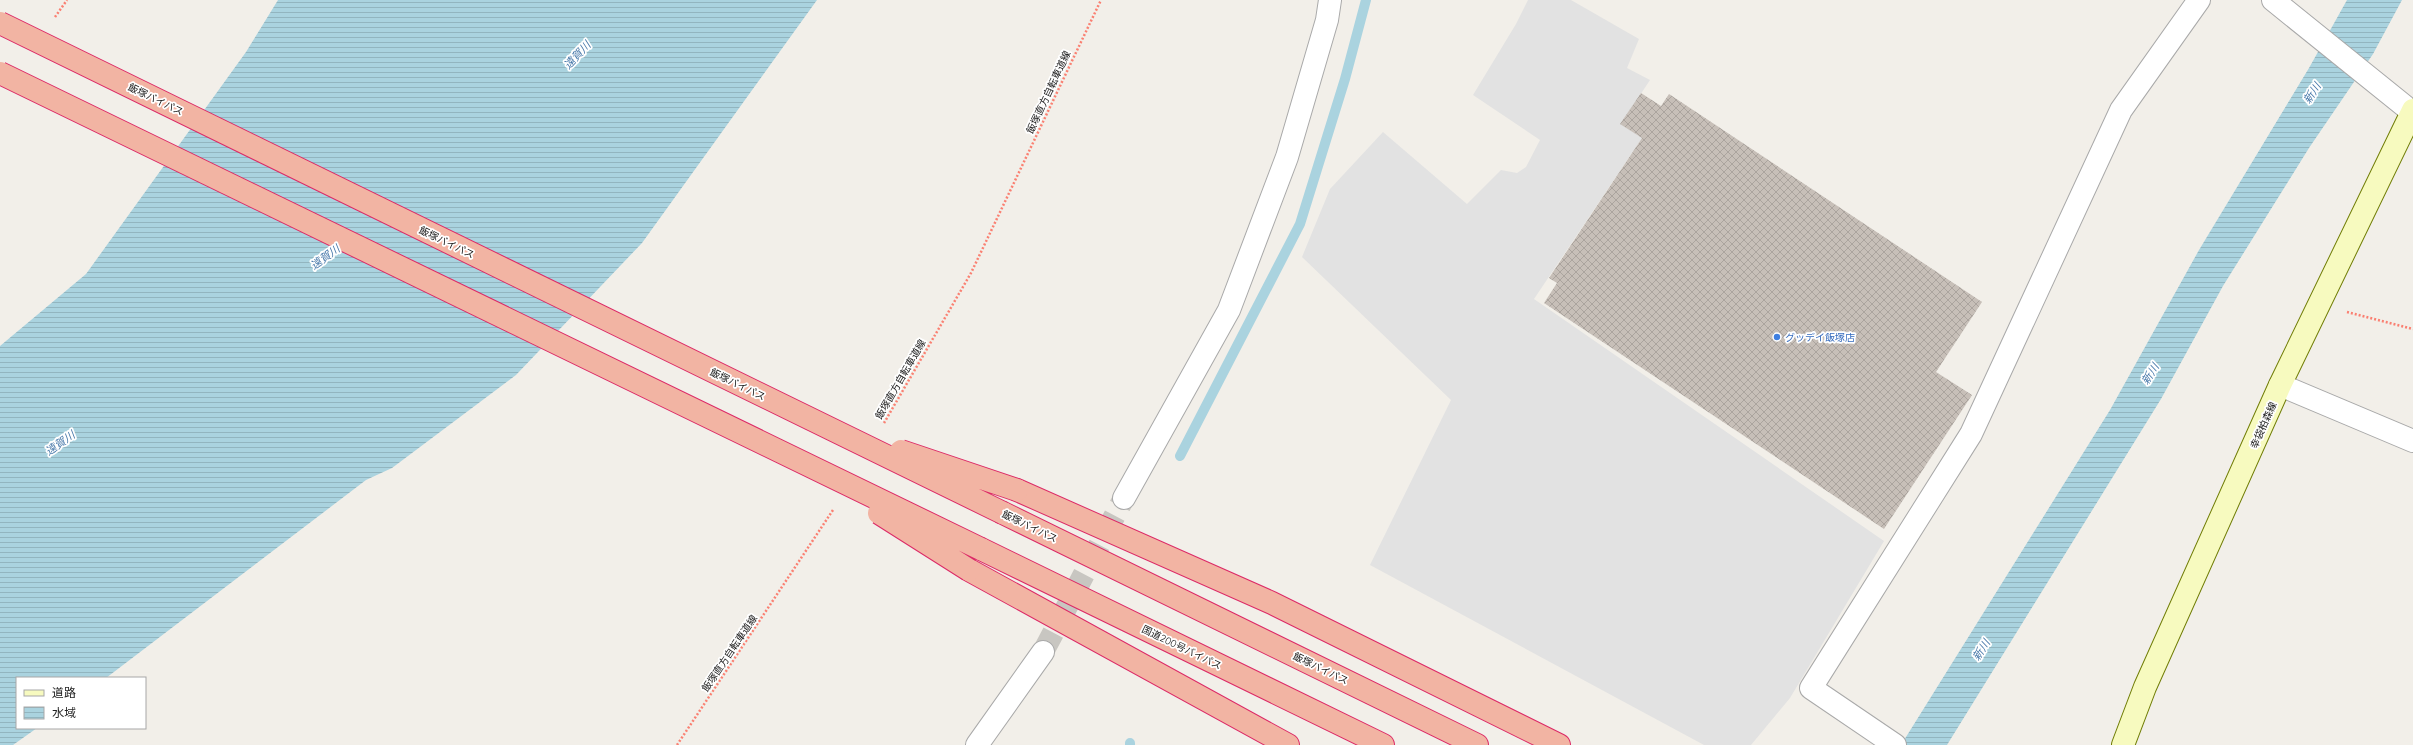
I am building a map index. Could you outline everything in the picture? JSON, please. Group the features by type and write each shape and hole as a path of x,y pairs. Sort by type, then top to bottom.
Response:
{"highway":[{"name":"飯塚バイパス","path":"0,22 1477,745"},
{"path":"0,73 786,455 969,570 1288,745"},
{"path":"811,420 1017,490 1272,603 1559,745"},
{"name":"国道200号バイパス","path":"786,455 1383,745"}],"main road":[{"name":"幸袋柏森線","path":"2123,745 2145,687 2280,386 2412,111"}],"street":[{"path":"1124,498 1230,310 1287,157 1327,20 1330,0"},
{"path":"1888,740 1811,688 1970,434 2120,110 2199,0"},
{"path":"2273,0 2412,111"},
{"path":"2280,386 2413,441"},
{"path":"977,745 1044,652"}],"path":[{"name":"飯塚直方自転車道線","path":"883,425 971,273 1101,0"},
{"path":"2320,305 2413,329"},
{"name":"飯塚直方自転車道線","path":"677,745 835,508"}],"shaded area":[{"path":"1528,0 1571,0 1639,39 1627,68 1650,80 1621,124 1642,138 1534,299 1884,541 1790,698 1751,745 1704,745 1370,565 1451,400 1302,257 1330,189 1383,132 1467,204 1501,170 1517,173 1526,167 1540,140 1473,95 1516,24"}],"water":[{"name":"遠賀川","path":"278,0 817,0 642,243 516,375 392,468 366,480 107,677 16,677 16,729 36,729 13,745 0,745 0,346 86,274 246,52"},
{"name":"新川","path":"2347,0 2402,0 2373,54 2309,148 2223,286 2161,399 1947,745 1901,745 2110,410 2199,250 2309,68"}],"building":[{"name":"グッデイ飯塚店","path":"1641,93 1661,106 1669,94 1982,302 1936,372 1972,395 1884,529 1544,303 1557,283 1549,278 1642,138 1620,124"}],"waterway":[{"path":"1180,456 1300,224 1345,79 1366,0"}],"tunnel":[{"path":"1043,652 1124,498"}],"place":[{"name":"グッデイ飯塚店","path":"1777,337"}]}
